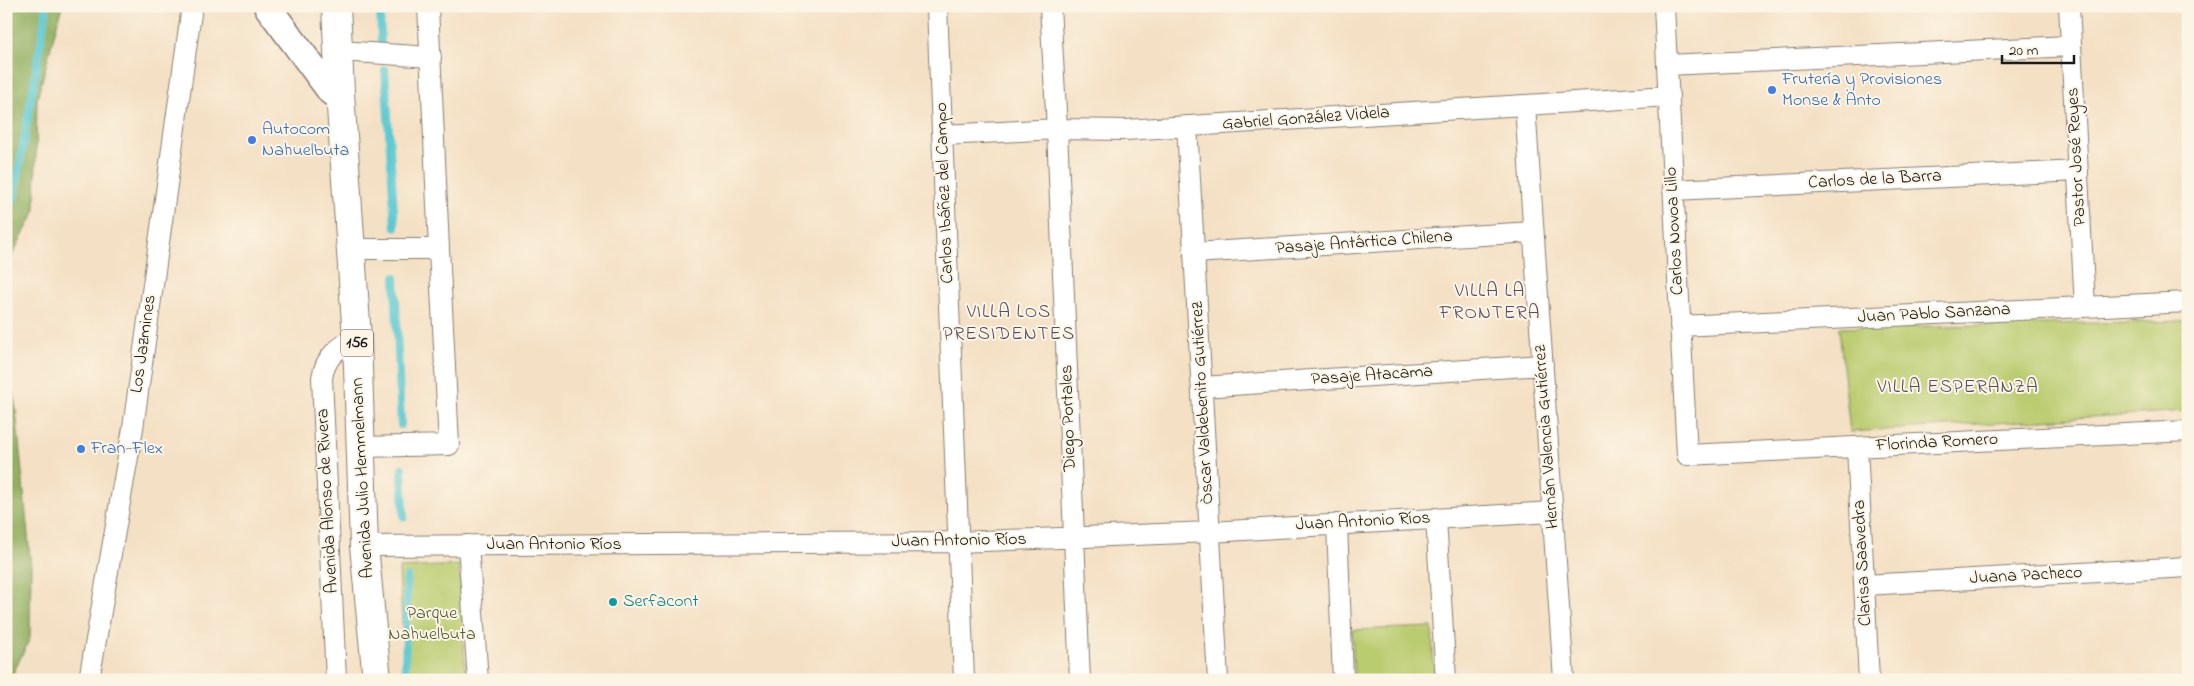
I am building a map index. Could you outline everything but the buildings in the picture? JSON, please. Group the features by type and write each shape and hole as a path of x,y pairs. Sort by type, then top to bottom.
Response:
{"highway":[{"name":"Avenida Julio Hemmelmann","path":"336,6 340,93 357,338 364,546 378,680"}],"street":[{"name":"Los Jazmines","path":"89,680 133,428 192,6"},
{"path":"266,6 331,92 340,93"},
{"path":"362,447 449,445 428,6"},
{"name":"Carlos Ibáñez del Campo","path":"937,6 944,135 964,680"},
{"name":"Diego Portales","path":"1050,6 1057,129 1080,680"},
{"name":"Carlos Novoa Lillo","path":"1664,6 1687,455"},
{"name":"Pastor José Reyes","path":"2069,6 2085,307"},
{"path":"1667,65 2071,46"},
{"path":"339,51 431,57"},
{"name":"Gabriel González Videla","path":"944,135 1057,129 1126,130 1668,96"},
{"name":"Hernán Valencia Gutiérrez","path":"1525,105 1564,680"},
{"name":"Òscar Valdebenito Gutiérrez","path":"1187,126 1218,680"},
{"name":"Carlos de la Barra","path":"1673,190 2078,171"},
{"name":"Pasaje Antártica Chilena","path":"1194,254 1534,232"},
{"path":"350,249 439,249"},
{"name":"Juan Pablo Sanzana","path":"1680,326 2188,302"},
{"name":"Avenida Alonso de Rivera","path":"336,680 322,378 324,368 336,350 357,338"},
{"name":"Pasaje Atacama","path":"1202,386 1542,365"},
{"name":"Florinda Romero","path":"1687,455 2188,431"},
{"name":"Clarisa Saavedra","path":"1857,447 1869,680"},
{"name":"Juan Antonio Ríos","path":"364,546 958,542 1210,532 1553,512"},
{"path":"1436,518 1446,680"},
{"path":"1337,524 1343,680"},
{"path":"468,545 478,680"},
{"name":"Juana Pacheco","path":"1864,585 2188,567"}],"green space":[{"path":"6,6 62,6 37,99 35,212 6,267"},
{"path":"2188,321 2188,411 1850,432 1839,328"},
{"path":"6,356 16,409 31,567 30,638 10,680 6,680"},
{"name":"Parque Nahuelbuta","path":"459,565 466,680 405,680 399,568"},
{"path":"1432,627 1434,680 1354,680 1352,630"}],"waterway":[{"path":"6,217 14,198 47,6"},
{"path":"380,6 381,42"},
{"path":"385,70 395,227"},
{"path":"395,277 401,425"},
{"path":"402,468 404,517"},
{"path":"405,680 407,577"}],"place":[{"name":"Frutería y Provisiones Monse & Anto","path":"1772,90"},
{"name":"Autocom Nahuelbuta","path":"252,140"},
{"name":"Fran-Flex","path":"81,449"},
{"name":"Serfacont","path":"613,602"}],"district":[{"name":"VILLA LA FRONTERA","path":"1490,302"},
{"name":"VILLA LOS PRESIDENTES","path":"1009,323"},
{"name":"VILLA ESPERANZA","path":"1958,387"}]}
